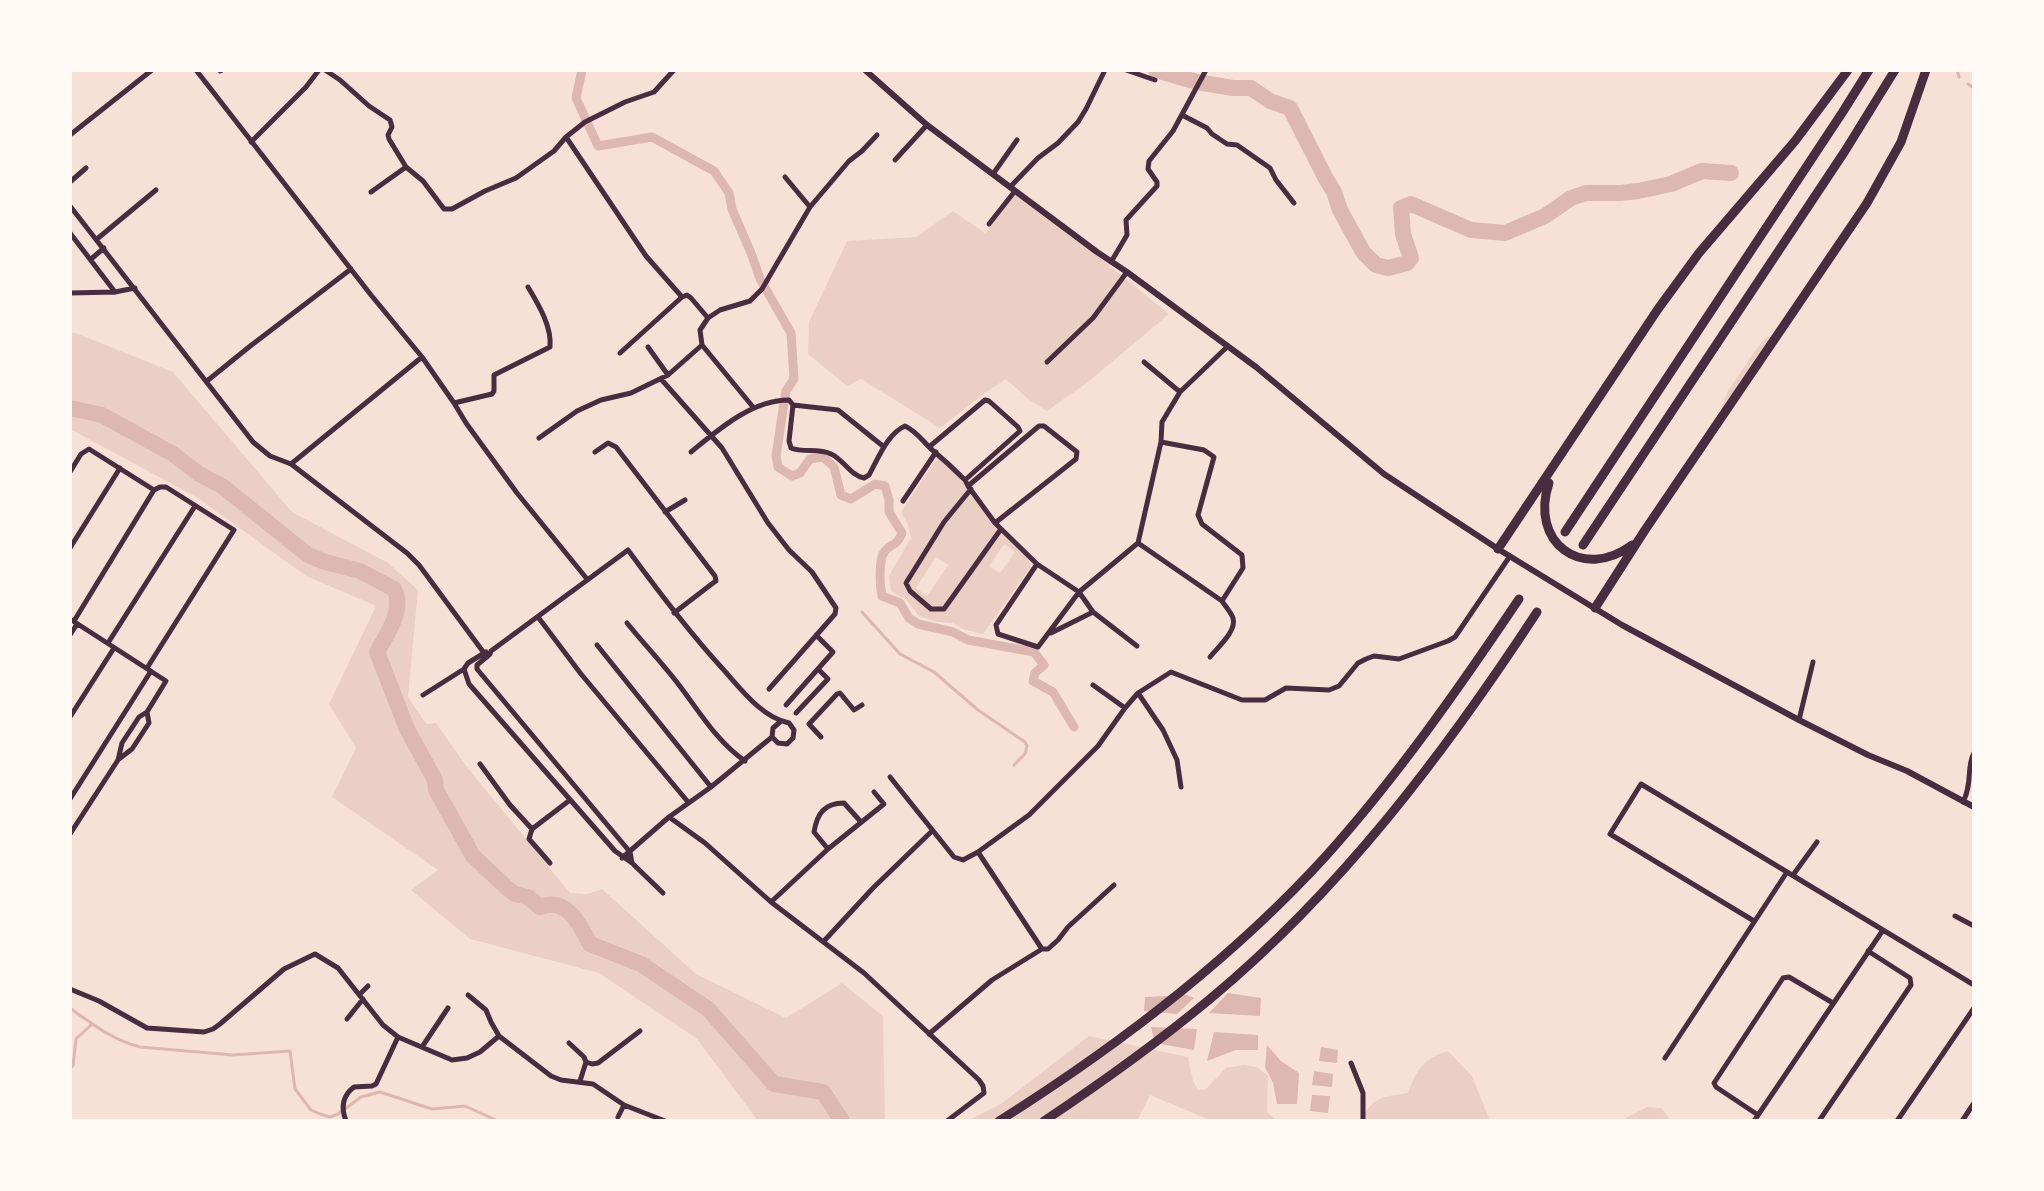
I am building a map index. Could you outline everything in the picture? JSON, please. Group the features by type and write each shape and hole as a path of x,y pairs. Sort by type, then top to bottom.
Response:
{"highway":[{"path":"1498,549 1658,309 1699,253 1795,141 1848,70"},
{"path":"1565,532 1869,70"},
{"path":"1583,545 1845,151 1895,70"},
{"path":"1595,608 1867,203 1901,142 1926,70"},
{"path":"1553,469 1543,510 1546,526 1563,550 1591,560 1607,559 1633,544 1645,530"},
{"path":"999,1121 1064,1080 1195,982 1260,922 1324,857 1380,792 1424,736 1519,599"},
{"path":"1044,1121 1150,1047 1212,998 1277,938 1340,873 1405,798 1486,690 1537,612"}],"street":[{"path":"70,135 152,70"},
{"path":"196,70 422,357 517,493 587,579"},
{"path":"251,142 319,70"},
{"path":"325,70 390,120 389,139 406,167 423,181 444,209 452,209 516,178 554,151 585,122 654,92 674,70"},
{"path":"865,70 927,125 1228,346 1384,474 1622,625 1799,720 1907,771 1974,807"},
{"path":"989,224 1036,159 1058,143 1078,122 1105,70"},
{"path":"1126,70 1155,80"},
{"path":"1111,262 1127,235 1126,220 1157,186 1148,169 1149,161 1173,131 1205,72"},
{"path":"1182,115 1207,128 1227,144 1237,145 1270,168 1294,203"},
{"path":"895,160 927,125"},
{"path":"753,407 702,345 700,330 708,318 720,310 750,301 762,289 810,207 849,161 877,135"},
{"path":"566,137 646,256 682,297"},
{"path":"993,174 1017,140"},
{"path":"371,192 406,167"},
{"path":"70,182 86,168"},
{"path":"785,177 810,207"},
{"path":"97,239 156,190"},
{"path":"70,206 261,450 291,464 419,565 487,653"},
{"path":"70,233 115,292"},
{"path":"91,259 104,248"},
{"path":"207,381 351,269"},
{"path":"1047,362 1093,318 1127,272"},
{"path":"454,403 492,394 494,375 550,347 551,339 541,309 528,287"},
{"path":"70,293 115,292 135,288"},
{"path":"620,353 687,295 708,318"},
{"path":"539,438 577,411 601,400 631,393 661,379 702,345"},
{"path":"1037,564 999,619 996,630 998,634 1038,647 1079,592 1138,543 1161,442 1162,422 1180,392 1228,346"},
{"path":"648,347 668,375"},
{"path":"291,464 422,357"},
{"path":"1144,362 1180,392"},
{"path":"661,379 722,448 768,523 789,550 812,572 836,608 835,614 769,689"},
{"path":"691,452 753,407 776,400 838,410 884,447"},
{"path":"929,447 985,400 1020,431 968,485 906,583 910,591 931,609 944,609 1001,529"},
{"path":"791,402 791,448 832,454 862,478 869,475 897,430 905,426 921,436 968,485 1001,529 1037,564 1079,592 1093,612 1137,646"},
{"path":"968,485 1039,426 1044,426 1077,452 1076,459 995,523"},
{"path":"1161,442 1204,450 1214,457 1198,515 1202,524 1242,555 1243,568 1222,601"},
{"path":"595,452 608,443 612,444 715,576 716,581 674,613"},
{"path":"70,472 87,449 154,490"},
{"path":"903,501 936,452"},
{"path":"70,548 120,468"},
{"path":"70,635 74,621 154,490 166,487 234,530 70,799"},
{"path":"665,512 685,500"},
{"path":"70,717 196,506"},
{"path":"1138,543 1222,601 1234,619 1233,628 1210,657"},
{"path":"423,695 538,617 628,550 674,613 758,707 792,726 794,734 791,742 783,744 772,737"},
{"path":"890,777 954,857 963,860 1029,815 1098,746 1138,693 1171,672 1242,700 1265,700 1286,688 1329,690 1339,686 1358,663 1366,659 1374,656 1399,659 1455,637 1510,556"},
{"path":"1049,635 1093,612"},
{"path":"538,617 581,674 688,802"},
{"path":"74,621 166,681 147,712 139,717 122,743 118,760"},
{"path":"627,623 704,720 745,761"},
{"path":"786,705 833,651 816,635"},
{"path":"597,645 711,787"},
{"path":"487,653 476,666 480,673 630,852 632,863"},
{"path":"1799,720 1813,662"},
{"path":"464,669 469,684 570,800 622,858 632,863 663,893"},
{"path":"796,713 828,679 819,670"},
{"path":"1093,685 1125,708"},
{"path":"823,687 835,697"},
{"path":"821,737 809,724 840,693 854,710 862,705"},
{"path":"1138,693 1163,730 1177,760 1181,787"},
{"path":"70,834 118,760 132,749 149,723 147,712"},
{"path":"622,858 688,802 745,761 772,737 773,728 781,722"},
{"path":"1963,802 1969,787 1970,762 1974,753"},
{"path":"480,764 532,829"},
{"path":"1754,921 1610,834 1641,784 1974,985"},
{"path":"771,902 828,849 884,804 874,792"},
{"path":"550,863 529,839 532,829 570,800"},
{"path":"828,849 814,832 816,818 828,806 844,803 861,822"},
{"path":"669,817 705,843 771,902 864,973 979,1080 984,1090 980,1097 947,1121"},
{"path":"824,941 932,831"},
{"path":"1665,1058 1754,921 1817,842"},
{"path":"978,852 1042,949"},
{"path":"929,1034 992,980 1042,949 1048,949 1114,885"},
{"path":"1955,916 1974,926"},
{"path":"1833,1003 1789,977 1783,978 1715,1081 1716,1087 1757,1119 1883,930"},
{"path":"1819,1121 1911,985 1910,978 1868,951"},
{"path":"70,989 147,1028 204,1032 220,1024 284,969 315,954 338,968 383,1025 398,1037 452,1060 480,1052 499,1036"},
{"path":"347,1019 368,986"},
{"path":"468,995 486,1010 499,1036 551,1076 593,1084 624,1105 665,1121"},
{"path":"422,1047 448,1008"},
{"path":"1897,1121 1974,1008"},
{"path":"586,1062 598,1063 640,1031"},
{"path":"345,1118 343,1102 351,1088 376,1084 398,1037"},
{"path":"569,1043 586,1062 580,1081"},
{"path":"1351,1063 1363,1093 1363,1121"},
{"path":"1962,1121 1974,1103"},
{"path":"618,1117 624,1105"}],"shaded area":[{"path":"1018,192 1169,314 1088,382 1047,411 1006,379 940,428 861,379 847,386 808,354 809,322 847,241 916,237 953,211 985,233"},
{"path":"73,332 173,372 292,512 388,563 418,590 408,697 426,724 436,723 467,767 570,893 587,894 602,889 696,974 786,1018 842,983 883,1016 885,1121 758,1121 697,1039 599,973 470,939 411,890 438,870 332,797 356,748 329,704 376,606 306,576 198,498 70,429 70,334"},
{"path":"1780,333 1720,422 1728,391 1754,352 1765,338"},
{"path":"937,458 940,458 962,478 1002,533 1027,558 1030,568 983,634 922,617 907,600 891,591 891,572 911,538 901,512","holes":["1004,544 1015,552 1000,573 989,566","936,557 948,565 927,596 916,588"]},
{"path":"1228,993 1261,998 1260,1016 1209,1013"},
{"path":"1187,995 1194,998 1177,1014 1144,1011 1145,997"},
{"path":"1151,1027 1197,1029 1194,1050 1155,1043"},
{"path":"1214,1032 1258,1035 1258,1050 1236,1050 1207,1061"},
{"path":"1089,1036 1188,1057 1198,1090 1206,1089 1226,1068 1244,1065 1257,1067 1268,1076 1267,1112 1277,1121 1212,1121 1150,1095 1137,1121 967,1121 1001,1104"},
{"path":"1267,1045 1281,1061 1299,1073 1297,1104 1277,1104 1273,1083 1265,1067"},
{"path":"1321,1047 1338,1050 1337,1063 1319,1061"},
{"path":"1448,1051 1472,1076 1490,1121 1361,1121 1369,1107 1379,1099 1408,1093 1422,1066"},
{"path":"1314,1071 1333,1074 1332,1087 1312,1085"},
{"path":"1312,1095 1330,1096 1328,1113 1310,1111"},
{"path":"1647,1107 1662,1108 1671,1121 1620,1121"}],"waterway":[{"path":"582,70 576,98 598,146 652,137 714,171 729,193 732,209 760,279 791,333 794,379 786,391 776,456 778,467 792,476 800,473 810,459 823,457 834,467 841,495 851,499 875,484 885,486 889,512 902,533 898,541 887,548 881,560 882,596 900,603 909,618 918,624 953,632 968,640 1034,652 1044,665 1035,673 1033,681 1053,692 1074,727"},
{"path":"1156,70 1197,82 1251,88 1270,101 1290,108 1363,252 1376,265 1388,268 1407,263 1411,258 1403,234 1401,208 1411,204 1471,230 1505,233 1545,216 1571,198 1586,193 1638,191 1671,184 1702,171 1731,173"},
{"path":"1957,70 1959,77"},
{"path":"1968,84 1974,88"},
{"path":"70,408 102,415 173,454 199,474 222,486 308,555 360,571 394,589 396,613 377,652 407,729 473,856 515,894 528,897 540,907 558,905 565,909 577,921 590,944 641,964 708,1009 774,1084 823,1092 842,1121"},
{"path":"862,612 900,654 934,672 978,710 1025,742 1025,754 1014,765"},
{"path":"70,1008 112,1036 140,1047 233,1055 290,1051 295,1089 311,1110 330,1117 361,1097 380,1092 432,1109 465,1106 498,1121"},
{"path":"70,1068 73,1066 76,1039 92,1024"}]}
